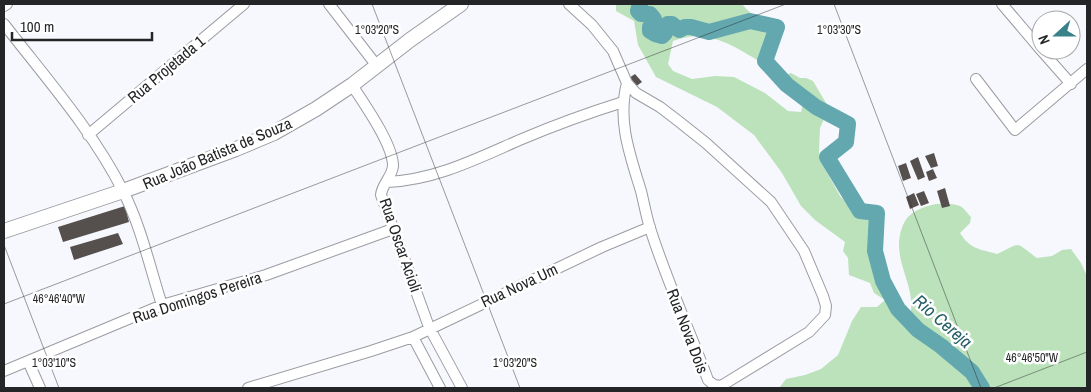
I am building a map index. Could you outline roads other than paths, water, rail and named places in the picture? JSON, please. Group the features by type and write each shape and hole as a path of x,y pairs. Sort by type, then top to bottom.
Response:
{"street":[{"name":"Rua Projetada 1","path":"88,135 244,4"},
{"path":"329,4 377,66"},
{"name":"Rua João Batista de Souza","path":"4,231 123,192 274,133 316,109 352,85 410,40 461,4"},
{"path":"569,4 592,25 613,51 627,83 623,102 625,133 650,227"},
{"path":"1002,4 1031,38"},
{"path":"4,24 88,135 123,192 137,226 162,305"},
{"path":"1050,60 1071,84"},
{"path":"976,79 1015,130 1087,69"},
{"name":"Rua Nova Dois","path":"627,83 636,93 678,120 771,202 804,252 826,306 825,315 809,332 727,383 721,386 711,384 666,273 650,227"},
{"name":"Rua Oscar Acioli","path":"352,85 390,153 393,167 383,188 382,195 429,327 462,388"},
{"path":"387,182 407,181 458,167 561,123 623,102"},
{"name":"Rua Nova Um","path":"248,388 371,351 413,336 602,247 650,227"},
{"name":"Rua Domingos Pereira","path":"4,371 162,305 266,275 393,229"},
{"path":"413,336 440,388"},
{"path":"28,360 40,388"}],"waterway":[{"name":"Rio Cereja","path":"640,4 638,11 641,14 650,14 654,19 650,31 662,36 668,24 672,24 679,30 691,27 709,32 750,21 777,27 765,61 787,85 816,107 848,124 846,142 827,157 860,211 877,213 875,251 883,281 898,309 918,330 972,372 982,388"}]}
